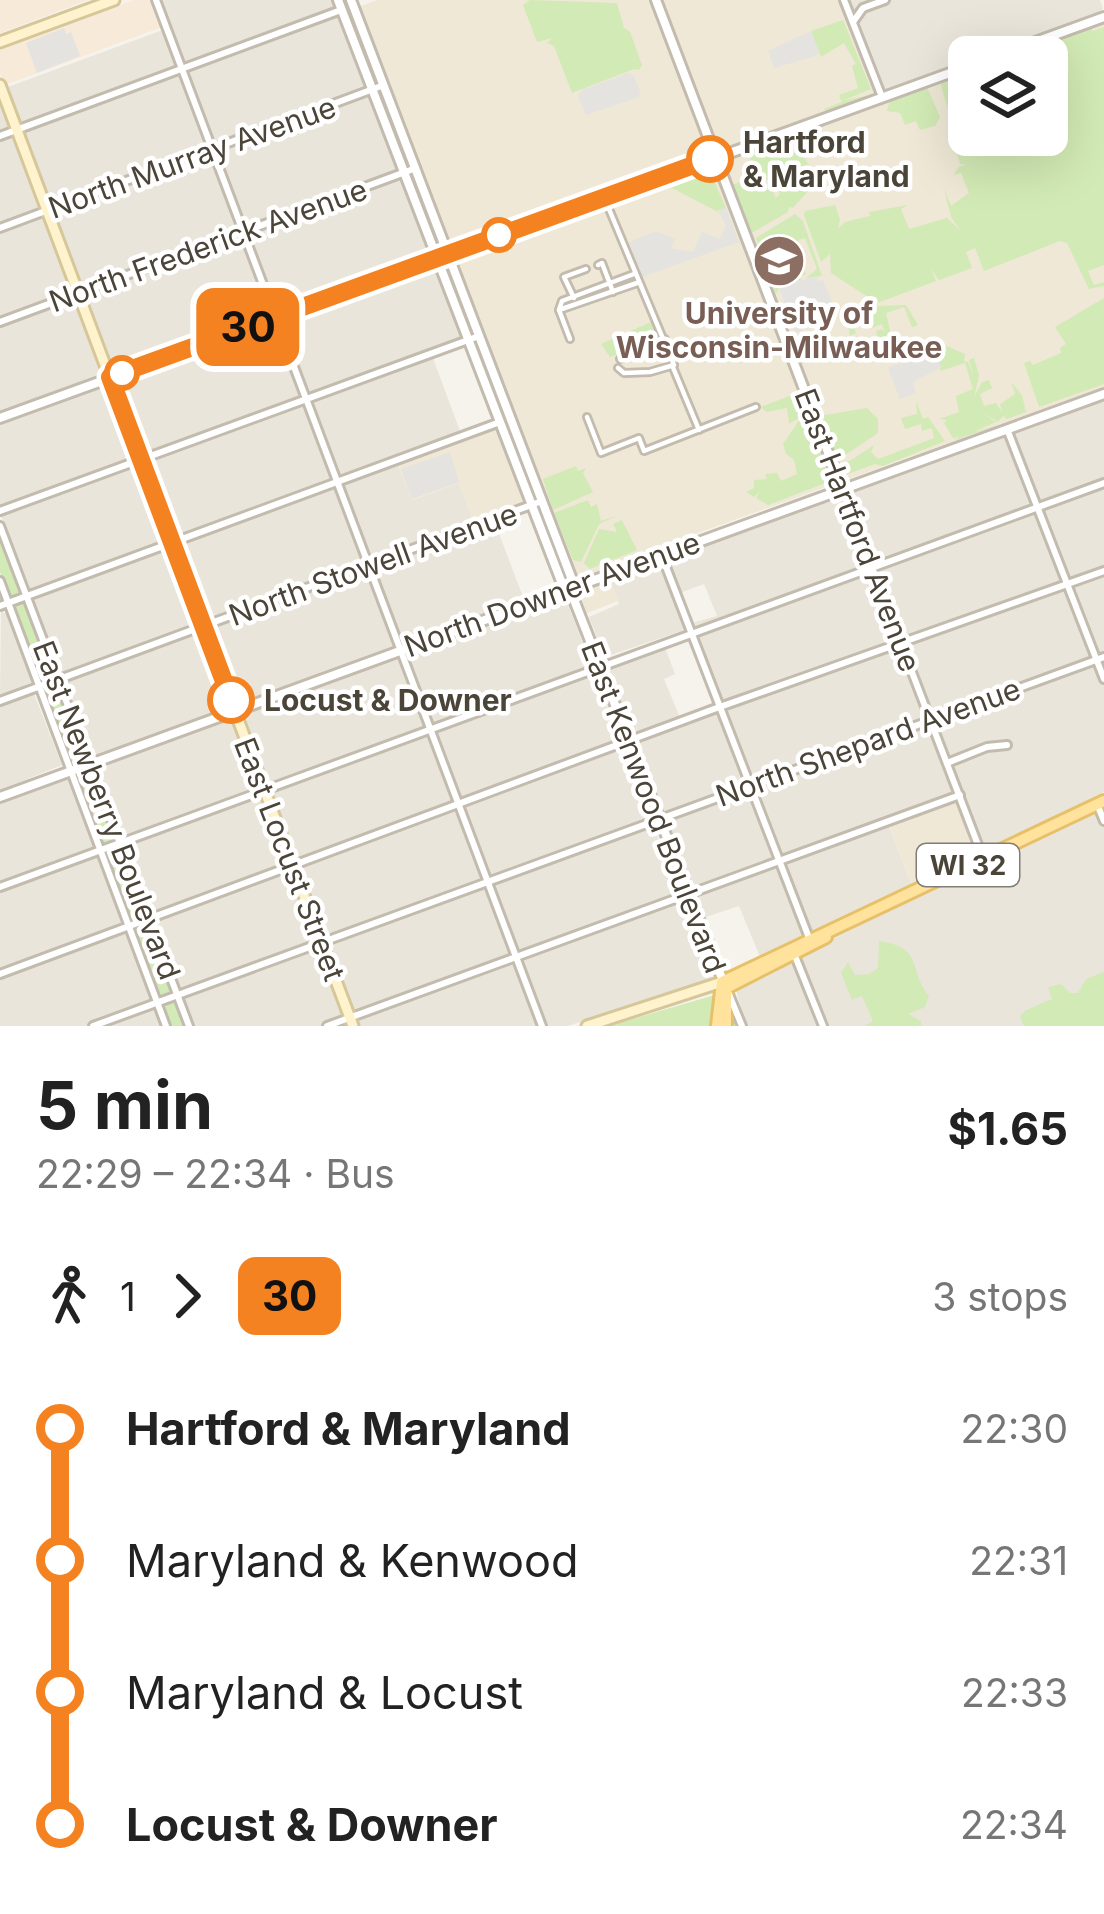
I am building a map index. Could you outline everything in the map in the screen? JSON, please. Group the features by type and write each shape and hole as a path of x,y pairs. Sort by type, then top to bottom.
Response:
{"main road":[{"path":"0,42 114,0"},
{"name":"East Locust Street","path":"0,85 351,1022"},
{"name":"WI 32","path":"587,1026 722,987 1100,802"},
{"path":"722,987 722,1026"}],"street":[{"path":"156,0 542,1026"},
{"path":"0,136 340,5 367,0"},
{"name":"East Hartford Avenue","path":"656,0 983,858"},
{"path":"844,0 882,97"},
{"path":"853,22 862,8 885,0"},
{"name":"East Kenwood Boulevard","path":"352,3 448,254 500,422 561,580 569,587 722,987 742,1026"},
{"name":"East Kenwood Boulevard","path":"340,5 437,258 542,501 571,577 569,587"},
{"path":"1052,36 1104,17"},
{"path":"0,418 948,73"},
{"name":"North Murray Avenue","path":"0,228 384,86"},
{"name":"North Frederick Avenue","path":"0,322 416,168"},
{"path":"604,197 699,430"},
{"path":"598,265 602,263 613,292"},
{"path":"574,300 564,277 586,269"},
{"path":"574,300 634,274"},
{"path":"570,339 559,310 562,301 638,283"},
{"path":"0,512 474,338"},
{"path":"620,359 665,339"},
{"path":"618,368 624,374 672,365"},
{"name":"North Downer Avenue","path":"0,796 1104,394"},
{"path":"587,417 601,453 639,438 644,451 756,407"},
{"path":"4,604 500,422"},
{"path":"1007,429 1066,584 1100,658 1104,679"},
{"path":"0,887 1104,483"},
{"name":"North Stowell Avenue","path":"0,701 542,501"},
{"name":"East Newberry Boulevard","path":"0,526 189,1026"},
{"path":"661,554 810,942"},
{"path":"0,974 628,740 1104,571"},
{"name":"East Newberry Boulevard","path":"0,581 4,604 40,687 166,1026"},
{"name":"North Shepard Avenue","path":"93,1026 1100,658"},
{"path":"947,763 987,747 1006,745"},
{"path":"327,1026 351,1022 960,795"},
{"path":"1100,802 1104,821"},
{"path":"793,951 823,1026"}],"shaded area":[{"path":"0,0 88,0 0,33"},
{"path":"134,0 152,0 162,27 5,85 0,49"},
{"path":"162,0 335,0 465,337 430,350 463,439 398,465 412,500 459,483 474,522 492,515 523,597 560,584 711,976 707,983 567,1026 194,1026 0,513 0,424 116,380 5,88 171,27"},
{"name":"University of Wisconsin-Milwaukee","path":"377,0 841,0 881,103 948,79 948,156 1068,156 1066,36 1104,22 1104,387 606,566 618,601 587,613 544,497 474,522 459,483 411,500 398,464 514,419 358,7"},
{"path":"849,0 1100,0 1103,9 1098,14 1037,36 948,36 948,68 886,90"},
{"path":"64,28 66,34 71,32 80,56 37,73 26,43"},
{"path":"811,31 819,52 816,56 774,68 768,51"},
{"path":"628,73 641,94 637,98 586,115 578,96 582,90"},
{"path":"0,103 102,373 0,413"},
{"path":"726,208 739,242 642,277 629,242 656,231 675,239 671,248 693,252 702,232 720,239 726,225 718,211"},
{"path":"816,276 823,280 836,312 833,319 796,333 779,288"},
{"path":"931,351 942,367 913,382 916,393 900,399 888,368"},
{"path":"1104,401 1104,792 977,854 956,802 889,826 912,886 760,957 739,906 703,918 637,744 725,710 692,623 717,616 704,584 680,593 670,557"},
{"path":"450,452 459,482 412,499 401,469"},
{"path":"657,562 684,630 605,657 589,617 619,604 610,579"},
{"path":"1,611 32,682 0,697"},
{"path":"664,645 675,674 664,679 680,718 632,733 608,666"},
{"path":"34,694 62,765 0,790 0,706"},
{"path":"68,779 162,1026 0,1026 0,804"},
{"path":"956,802 976,853 912,886 889,825"},
{"path":"1104,806 1104,1026 825,1026 800,955"},
{"path":"792,959 819,1026 746,1026 736,990"}],"green space":[{"path":"530,0 617,3 642,65 639,70 572,93 554,46 547,43 552,38 537,42 523,5"},
{"path":"843,20 871,89 842,101 873,94 826,111 842,102 839,95 858,88 852,66 856,64 844,43 821,57 811,31"},
{"path":"1104,27 1104,265 1088,271 1094,285 1104,282 1104,286 1089,289 1067,243 1060,241 984,271 975,248 966,252 972,268 939,280 931,269 936,281 877,303 831,273 830,254 821,262 805,211 835,205 838,229 845,222 870,216 869,212 908,205 901,209 909,229 947,218 960,230 951,217 944,189 951,206 969,193 961,173 953,175 967,164 960,164 958,156 1068,156 1068,36"},
{"path":"948,79 948,109 940,82"},
{"path":"927,87 940,117 935,126 920,130 916,121 905,125 900,113 887,111 890,100"},
{"path":"792,136 814,174 774,183 749,171 751,150"},
{"path":"710,172 726,208 716,211 672,188 666,190"},
{"path":"726,173 733,185 749,177 771,187 776,198 780,194 776,187 817,181 788,212 750,234"},
{"path":"795,214 803,221 822,276 806,278 817,269 805,238 798,240 799,245 782,254 789,274 803,268 806,274 776,294 756,238"},
{"path":"1104,298 1104,384 1039,407 1024,363 1033,365 1061,353 1066,344 1055,327"},
{"path":"906,305 918,325 912,327 904,307 886,313 889,354 873,341 878,338 876,331 885,332 882,324 869,329 864,317 858,316 852,321 856,333 850,336 846,318 879,306"},
{"path":"651,322 657,334 636,348 610,357 601,344"},
{"path":"935,341 965,354 974,376 969,360 974,358 979,376 974,397 982,382 989,380 992,388 980,394 984,406 996,403 1002,412 1000,404 1015,394 1011,382 1022,395 1026,412 1007,419 1003,416 998,422 979,411 996,422 973,432 999,425 954,440 959,436 953,438 944,423 947,420 939,419 959,412 956,396 973,389 965,363 940,371 939,357 931,352 918,356 915,351 931,348"},
{"path":"797,393 831,481 768,505 756,498 760,491 754,497 746,492 754,488 754,480 767,479 765,474 777,473 781,481 797,474 783,444 802,416 789,424 787,408 766,412 761,407"},
{"path":"916,401 923,419 928,417 945,441 883,466 875,464 845,475 842,466 874,445 871,452 878,459 934,438 932,428 922,431 921,424 905,429 901,418 917,414"},
{"path":"867,408 878,419 878,433 836,461 819,416"},
{"path":"576,466 578,471 586,468 583,473 593,492 553,510 543,479"},
{"path":"588,500 591,507 597,504 601,521 619,515 599,524 581,562 573,560 554,513"},
{"path":"622,520 637,550 590,569 584,563 599,529 617,532 613,524"},
{"path":"0,537 184,1026 170,1026 0,572"},
{"path":"879,941 903,949 913,961 929,996 925,1007 908,1014 921,1021 921,1026 864,1026 873,1021 862,996 852,1000 841,973 848,962 855,975 878,968"},
{"path":"1104,972 1104,1026 1024,1026 1020,1016 1026,1010 1052,999 1048,987 1061,984 1070,993 1078,993 1086,979"},
{"path":"718,994 738,1026 609,1026"}],"bus line":[{"name":"30","path":"231,700 110,377 710,159"}],"place":[{"name":"Hartford & Maryland","path":"710,159"},
{"name":"University of Wisconsin-Milwaukee","path":"779,261"},
{"name":"Locust & Downer","path":"231,700"}]}
